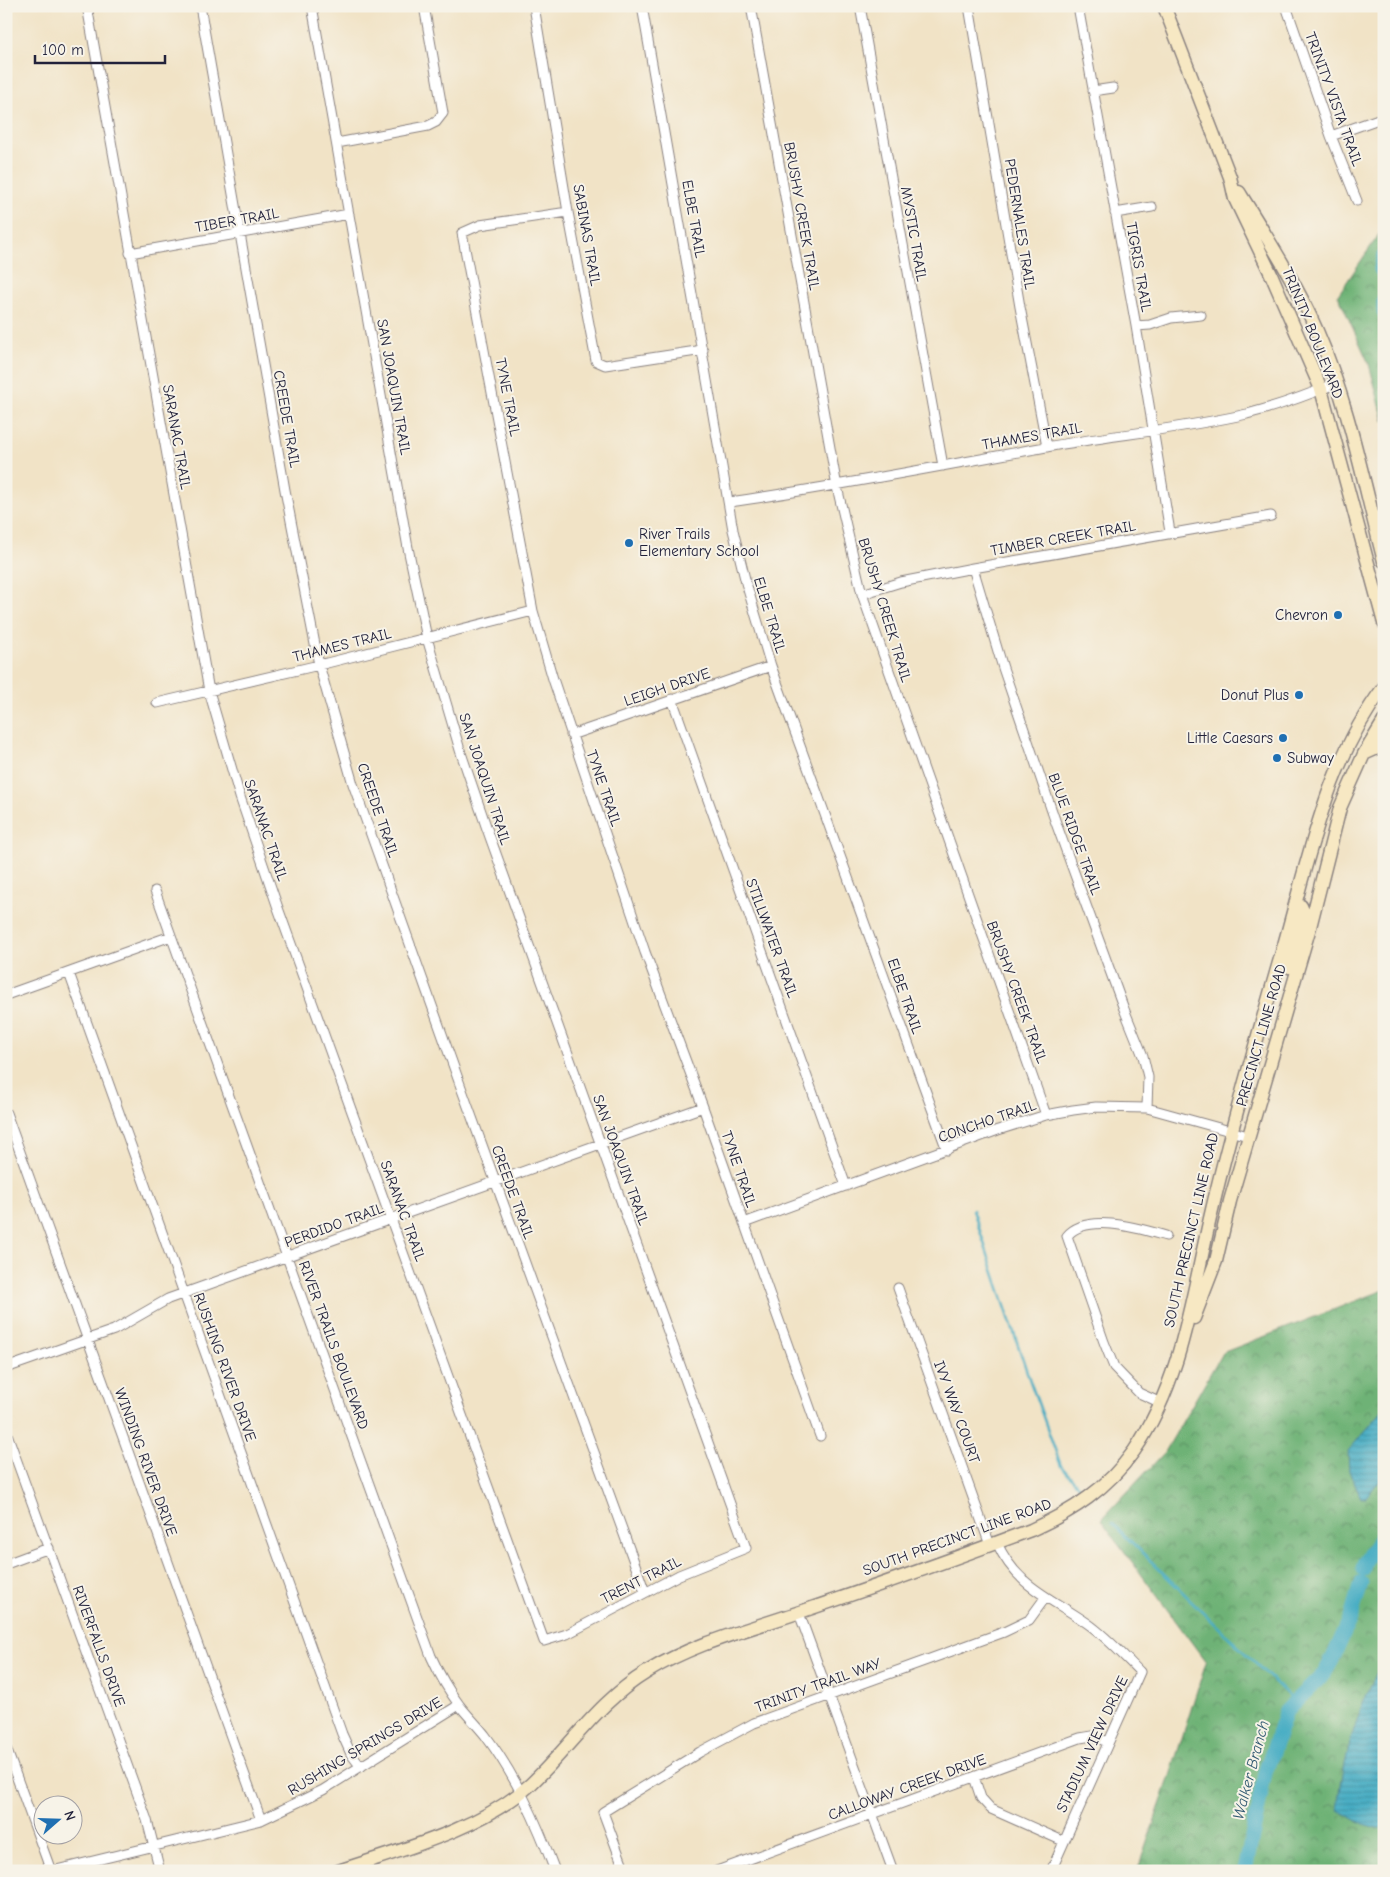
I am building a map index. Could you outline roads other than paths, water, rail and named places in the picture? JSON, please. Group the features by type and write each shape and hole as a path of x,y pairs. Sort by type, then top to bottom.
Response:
{"main road":[{"name":"TRINITY BOULEVARD","path":"1164,6 1230,177 1235,200 1283,300 1321,389 1372,570 1384,623"},
{"name":"TRINITY BOULEVARD","path":"1230,177 1286,270 1317,330 1337,383 1384,561"},
{"name":"SOUTH PRECINCT LINE ROAD","path":"338,1871 466,1824 483,1816 521,1792 611,1697 648,1671 707,1644 1031,1530 1079,1506 1122,1466 1143,1436 1177,1363 1230,1132 1317,827 1349,744 1384,687"},
{"name":"PRECINCT LINE ROAD","path":"1177,1363 1216,1261 1248,1136 1322,881 1340,808 1364,754 1384,721"},
{"path":"1364,754 1384,745"},
{"path":"1304,873 1322,881"},
{"path":"1278,1035 1276,1018 1304,913 1301,906 1295,904"}],"street":[{"name":"SARANAC TRAIL","path":"87,6 209,691 240,797 540,1629"},
{"name":"CREEDE TRAIL","path":"200,6 285,490 319,665 353,784 645,1592"},
{"name":"SAN JOAQUIN TRAIL","path":"312,6 408,548 427,638 460,750 486,826 740,1531"},
{"path":"337,143 428,126 436,122 443,113 424,6"},
{"name":"SABINAS TRAIL","path":"534,6 568,212 596,361 604,366 703,350"},
{"name":"ELBE TRAIL","path":"642,6 729,502 746,583 771,666 947,1150"},
{"name":"BRUSHY CREEK TRAIL","path":"751,6 837,487 862,594 1046,1115"},
{"name":"MYSTIC TRAIL","path":"860,6 943,466"},
{"name":"PEDERNALES TRAIL","path":"969,6 1020,307 1047,446"},
{"name":"TIGRIS TRAIL","path":"1078,6 1136,326 1170,532"},
{"name":"TRINITY VISTA TRAIL","path":"1286,6 1331,136 1357,200"},
{"path":"1093,91 1113,88"},
{"path":"1331,136 1384,117"},
{"path":"1115,213 1152,207"},
{"name":"TYNE TRAIL","path":"568,212 480,225 462,233 533,611 645,952 703,1107 820,1436"},
{"name":"TIBER TRAIL","path":"130,253 349,214"},
{"path":"1136,326 1150,325 1171,318 1201,316"},
{"name":"THAMES TRAIL","path":"729,502 837,487 1047,446 1152,431 1247,414 1337,383"},
{"name":"TIMBER CREEK TRAIL","path":"862,594 901,582 973,568 1170,532 1271,516"},
{"name":"BLUE RIDGE TRAIL","path":"973,568 1003,668 1050,804 1124,1009 1143,1056 1148,1077 1147,1108"},
{"name":"THAMES TRAIL","path":"157,703 319,665 533,611"},
{"name":"LEIGH DRIVE","path":"572,734 771,666"},
{"name":"STILLWATER TRAIL","path":"672,699 846,1186"},
{"name":"RIVER TRAILS BOULEVARD","path":"155,891 431,1656 443,1681 459,1705 485,1735 521,1792 540,1829 555,1871"},
{"path":"6,994 171,936"},
{"name":"RUSHING RIVER DRIVE","path":"69,973 342,1734 351,1754 361,1767"},
{"name":"PERDIDO TRAIL","path":"6,1368 114,1330 154,1305 183,1293 703,1107"},
{"name":"CONCHO TRAIL","path":"744,1223 998,1130 1046,1115 1096,1108 1147,1108 1248,1136"},
{"name":"WINDING RIVER DRIVE","path":"6,1113 261,1820"},
{"path":"1159,1402 1140,1393 1114,1366 1067,1236 1084,1226 1113,1224 1166,1236"},
{"name":"IVY WAY COURT","path":"898,1288 993,1544"},
{"name":"RIVERFALLS DRIVE","path":"6,1431 147,1820 160,1871"},
{"name":"TRENT TRAIL","path":"540,1629 544,1641 567,1634 679,1575 746,1548 740,1531"},
{"name":"STADIUM VIEW DRIVE","path":"993,1544 1019,1578 1045,1598 1087,1622 1140,1672 1051,1871"},
{"path":"6,1564 49,1548"},
{"name":"TRINITY TRAIL WAY","path":"625,1871 603,1812 725,1738 754,1723 1004,1632 1029,1620 1045,1598"},
{"path":"799,1613 893,1871"},
{"name":"RUSHING SPRINGS DRIVE","path":"51,1871 261,1820 323,1790 459,1705"},
{"name":"CALLOWAY CREEK DRIVE","path":"717,1871 1080,1738 1092,1736 1108,1742"},
{"path":"6,1748 8,1759 51,1871"},
{"path":"974,1777 982,1798 991,1809 1063,1841"}],"water":[{"path":"1384,1409 1384,1475 1366,1497 1361,1498 1349,1471 1348,1451"},
{"path":"1384,1659 1384,1830 1363,1824 1338,1810 1340,1790 1353,1732 1359,1713"}],"waterway":[{"name":"Walker Branch","path":"1384,256 1381,269 1384,273"},
{"name":"Walker Branch","path":"1384,300 1384,311"},
{"path":"973,1210 1030,1381 1061,1466 1082,1490"},
{"path":"1112,1523 1296,1703"},
{"name":"Walker Branch","path":"1363,1569 1365,1561 1384,1533"},
{"name":"Walker Branch","path":"1245,1871 1265,1773 1286,1711 1324,1674 1351,1617 1361,1583"}],"place":[{"name":"River Trails Elementary School","path":"629,543"},
{"name":"Chevron","path":"1338,615"},
{"name":"Donut Plus","path":"1299,695"},
{"name":"Little Caesars","path":"1283,738"},
{"name":"Subway","path":"1277,758"}]}
